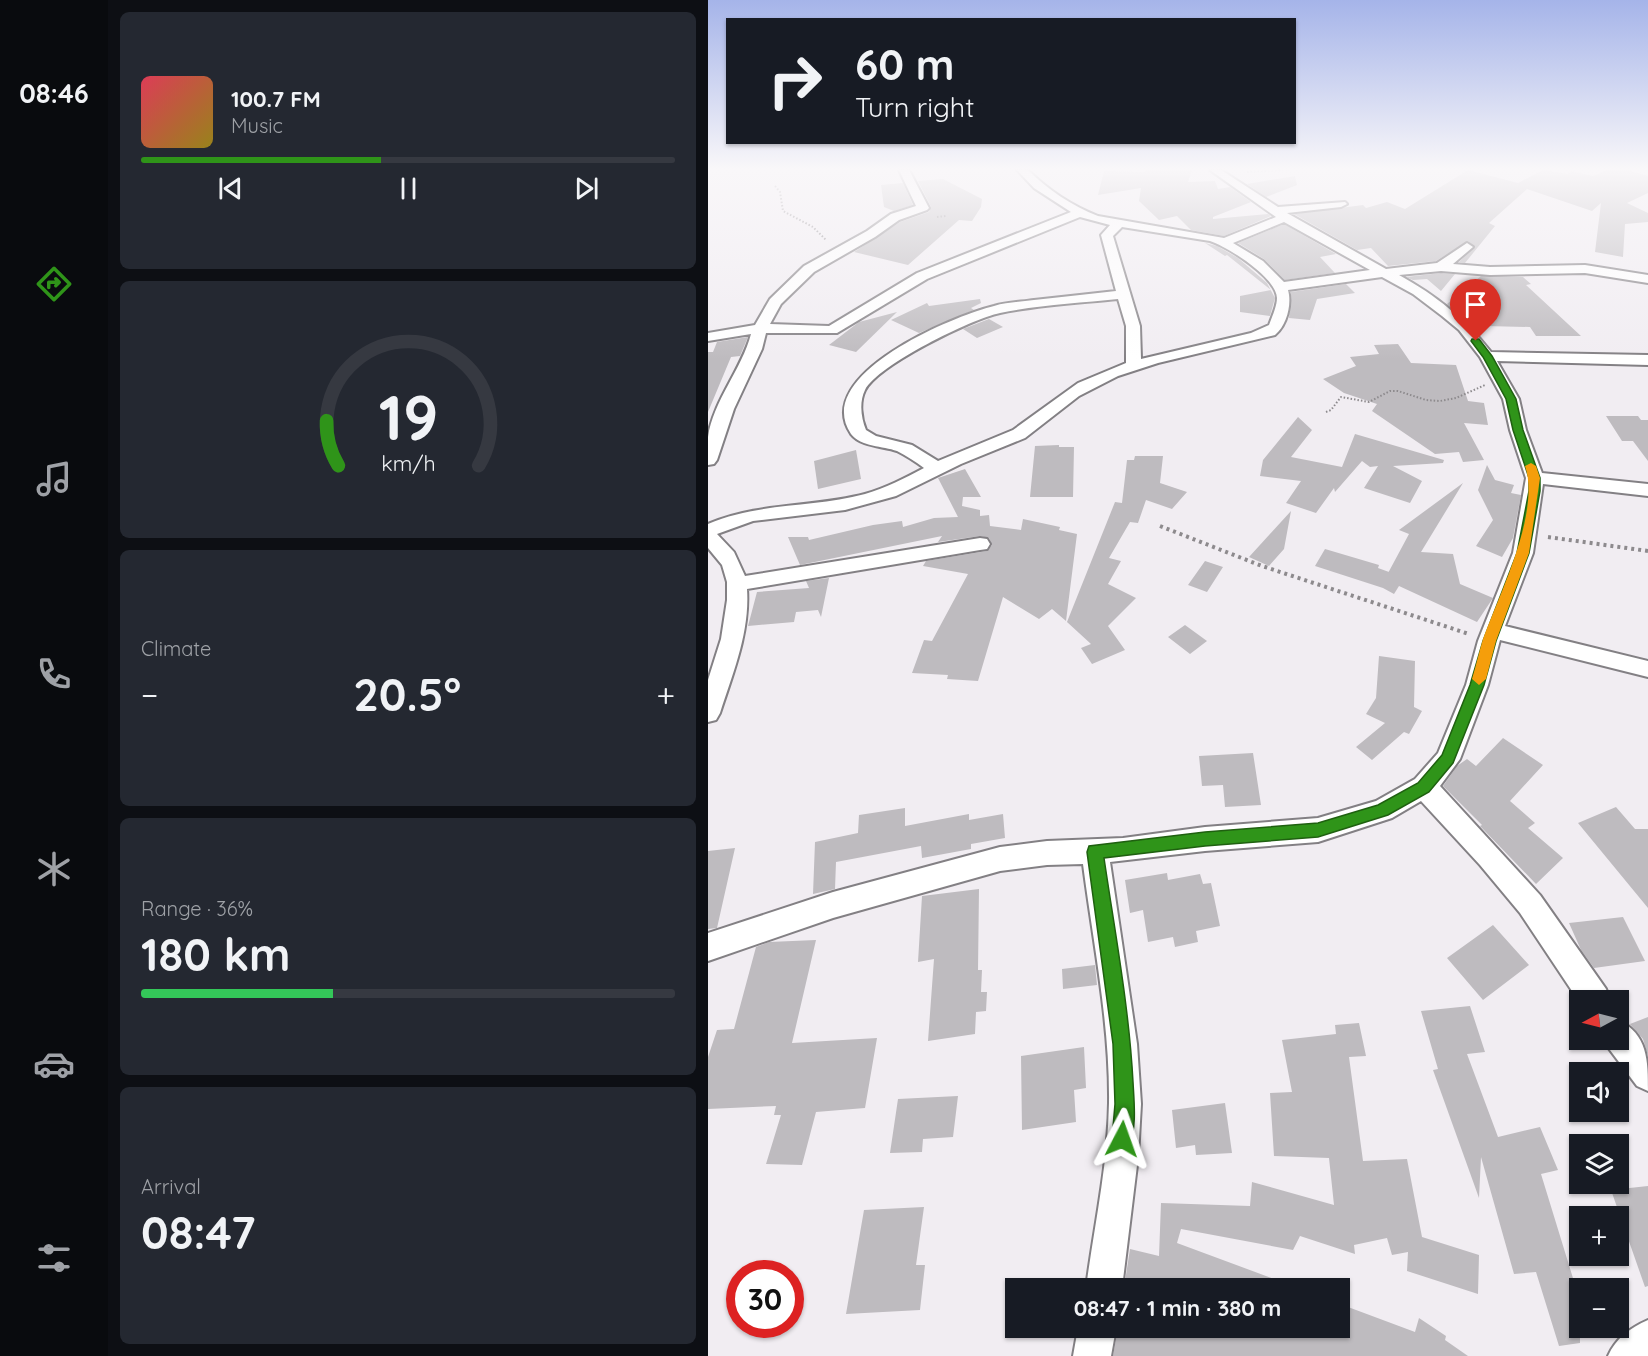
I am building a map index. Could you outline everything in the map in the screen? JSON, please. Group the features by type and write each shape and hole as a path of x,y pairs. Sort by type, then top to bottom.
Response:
{"street":[{"path":"708,460 726,409 755,349 760,328 775,302 800,277 819,263 870,233"},
{"path":"708,337 760,328 822,331 839,328 872,305 922,276 1029,233"},
{"path":"1109,233 1107,235 1133,326 1134,367"},
{"path":"708,531 726,521 774,510 858,502 890,492 936,468 1016,435 1091,382 1134,367 1270,332 1276,327 1284,299 1281,287 1258,264 1224,242 1176,233"},
{"path":"1224,242 1242,233"},
{"path":"708,947 833,905 1000,859 1047,853 1123,850 1205,839 1318,830 1383,810 1424,787 1448,759 1477,685 1492,636 1523,553 1535,478 1518,430 1511,399 1487,356 1464,327 1418,291 1314,233"},
{"path":"1441,267 1467,247"},
{"path":"1281,287 1441,267 1490,272 1585,269 1648,279"},
{"path":"936,468 903,447 861,435 853,414 855,397 857,389 871,373 913,347 978,314 997,309 1125,294"},
{"path":"1487,356 1648,360"},
{"path":"1535,478 1648,490"},
{"path":"708,537 728,558 738,584 736,610 728,652 708,713"},
{"path":"738,584 980,544"},
{"path":"1492,636 1648,669"},
{"path":"1424,787 1489,856 1530,904 1588,990"},
{"path":"1095,852 1118,1006 1125,1104 1121,1156 1105,1278"},
{"path":"1629,1050 1648,1075"},
{"path":"1092,1356 1095,1338"},
{"path":"1627,1356 1648,1339"}],"path":[{"path":"821,233 826,240 846,249"},
{"path":"1326,412 1331,410 1341,397 1348,396 1367,403 1386,392 1394,391 1416,395 1427,400 1445,401 1485,385 1497,376"},
{"path":"1160,526 1262,566 1492,636"},
{"path":"1527,534 1648,551"}],"building":[{"path":"883,233 944,233 908,265 854,252"},
{"path":"1209,233 1230,233 1224,236"},
{"path":"1262,233 1300,233 1336,254 1320,257 1335,273 1285,280 1264,259 1238,243"},
{"path":"1328,233 1489,233 1465,263 1459,262 1475,247 1468,241 1436,261 1388,266 1371,248 1357,250"},
{"path":"1597,233 1624,233 1623,257 1595,252"},
{"path":"1205,243 1217,246 1238,258 1267,283 1271,290 1227,255 1225,256"},
{"path":"1441,273 1455,274 1441,291 1427,279 1413,280 1406,277"},
{"path":"1481,276 1523,277 1531,284 1526,285 1581,336 1536,336 1530,327 1485,326 1469,305 1451,308 1447,304"},
{"path":"1346,284 1355,293 1317,299 1310,320 1289,318 1291,292"},
{"path":"1271,290 1275,298 1270,316 1240,312 1240,296"},
{"path":"980,299 981,303 971,308 974,310 919,333 891,320 927,303 929,306"},
{"path":"897,312 856,352 829,345 859,322"},
{"path":"989,319 1003,327 977,338 963,329"},
{"path":"748,337 740,356 731,357 708,412 708,352 713,352 717,342"},
{"path":"1398,344 1411,363 1456,365 1468,401 1484,403 1488,425 1464,423 1484,460 1463,462 1459,452 1435,454 1372,411 1377,404 1344,393 1323,379 1356,366 1350,357 1379,354 1374,345"},
{"path":"1606,416 1638,416 1641,420 1648,420 1648,461 1633,441 1622,441"},
{"path":"1298,417 1312,430 1291,457 1342,467 1355,434 1444,460 1443,463 1393,466 1422,481 1410,503 1364,488 1378,466 1370,467 1362,461 1335,492 1334,488 1316,513 1286,503 1301,481 1260,476 1263,460"},
{"path":"1059,445 1059,447 1074,447 1073,497 1030,497 1035,446"},
{"path":"856,450 861,479 818,489 814,461"},
{"path":"1135,456 1163,456 1160,483 1187,492 1172,509 1146,500 1138,523 1130,522 1109,558 1121,561 1108,584 1136,598 1108,626 1125,650 1092,664 1081,648 1091,644 1067,622 1115,502 1122,503 1127,460 1134,460"},
{"path":"1487,465 1495,480 1514,485 1511,493 1521,495 1513,538 1502,557 1476,546 1493,520 1478,490"},
{"path":"965,469 981,497 963,497 962,506 980,510 980,516 989,515 990,526 1021,530 1023,519 1060,527 1059,530 1077,534 1066,621 1052,609 1039,619 1003,597 978,681 947,679 948,675 912,673 924,640 932,641 968,574 923,566 926,561 987,551 992,545 989,538 980,536 938,542 942,536 800,565 788,537 808,537 809,540 873,525 902,521 903,527 934,518 958,517 938,478"},
{"path":"1463,483 1421,552 1453,554 1460,584 1493,598 1477,622 1399,586 1394,594 1383,588 1315,566 1325,549 1379,565 1378,568 1389,572 1409,534 1399,530"},
{"path":"1291,511 1284,549 1269,566 1249,557"},
{"path":"1205,561 1223,567 1207,592 1188,585"},
{"path":"829,578 821,617 818,610 796,612 794,622 748,626 757,592 809,588 806,581"},
{"path":"1185,625 1207,641 1190,654 1168,637"},
{"path":"1379,656 1415,661 1414,707 1422,711 1409,734 1404,732 1372,760 1356,747 1385,723 1366,714 1376,698"},
{"path":"1503,738 1543,765 1510,801 1535,823 1528,828 1563,858 1536,884 1443,786 1457,766 1467,759 1476,766"},
{"path":"1253,753 1261,805 1225,807 1223,785 1202,786 1199,756"},
{"path":"1616,807 1635,829 1648,829 1648,908 1578,823"},
{"path":"905,808 905,826 969,814 969,820 1003,814 1005,838 971,844 971,849 922,858 921,846 836,862 835,889 813,894 815,842 858,833 859,815"},
{"path":"735,848 717,928 708,929 708,851"},
{"path":"1167,873 1168,880 1200,874 1203,884 1211,883 1220,926 1196,931 1198,942 1175,947 1173,937 1148,942 1143,910 1130,913 1125,880"},
{"path":"979,889 978,970 982,970 981,992 987,992 986,1011 976,1012 975,1034 928,1041 934,959 918,962 922,896"},
{"path":"1623,917 1645,961 1594,968 1581,950 1569,923"},
{"path":"1493,925 1529,965 1483,1000 1447,958"},
{"path":"816,940 792,1043 877,1038 865,1108 816,1112 802,1165 766,1164 781,1115 774,1115 776,1106 708,1109 708,1057 717,1030 734,1029 756,947 769,942"},
{"path":"1095,965 1097,985 1063,989 1062,969"},
{"path":"1470,1006 1485,1052 1467,1054 1498,1137 1540,1127 1558,1170 1541,1174 1573,1278 1569,1278 1569,1338 1580,1338 1580,1343 1559,1346 1536,1272 1514,1274 1481,1157 1479,1198 1433,1070 1438,1069 1421,1011"},
{"path":"1648,1017 1648,1056 1643,1039 1630,1024"},
{"path":"1359,1023 1366,1056 1349,1057 1363,1161 1407,1159 1422,1237 1479,1255 1478,1294 1407,1271 1408,1252 1392,1255 1387,1238 1354,1245 1355,1254 1300,1236 1293,1250 1181,1229 1177,1243 1271,1278 1126,1278 1130,1249 1159,1256 1161,1203 1250,1206 1252,1182 1334,1205 1329,1158 1274,1156 1270,1093 1292,1092 1282,1040 1336,1034 1335,1025"},
{"path":"1084,1047 1086,1088 1074,1090 1076,1122 1022,1130 1021,1056"},
{"path":"958,1096 953,1137 923,1139 922,1152 890,1153 898,1099"},
{"path":"1225,1103 1232,1153 1196,1155 1195,1145 1176,1148 1172,1110"},
{"path":"1648,1186 1648,1286 1645,1287 1629,1241 1629,1206 1617,1206 1612,1194 1629,1194 1629,1188"},
{"path":"924,1207 916,1265 925,1265 920,1310 846,1314 864,1210"},
{"path":"1350,1308 1415,1332 1419,1318 1446,1336 1445,1340 1468,1356 1113,1356 1116,1338 1350,1338"}],"slow traffic":[{"path":"1479,679 1489,641 1523,553 1534,491 1535,478 1531,466"}],"route":[{"path":"1122,1139 1125,1104 1122,1044 1095,852 1174,842 1318,830 1349,822 1383,810 1424,787 1448,759 1477,685 1489,641 1523,553 1535,478 1518,430 1511,399 1493,365 1476,341"}]}
